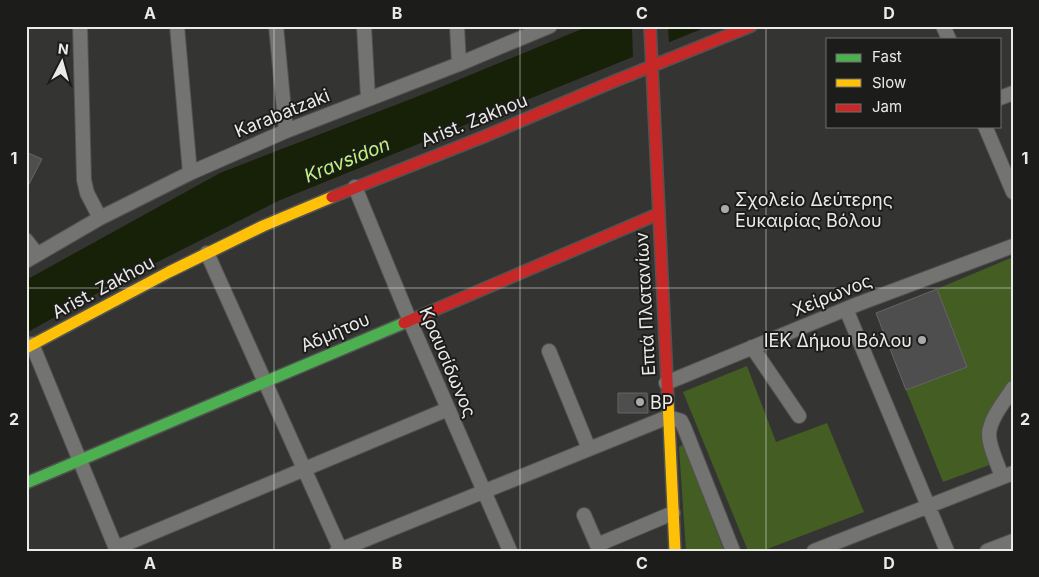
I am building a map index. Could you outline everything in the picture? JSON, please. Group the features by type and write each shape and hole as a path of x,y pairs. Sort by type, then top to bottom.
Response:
{"street":[{"path":"80,26 84,180 87,193 100,218"},
{"path":"177,26 190,172"},
{"path":"276,26 286,131"},
{"path":"364,26 368,98"},
{"path":"457,26 459,64"},
{"name":"Karabatzaki","path":"32,257 100,218 190,172 286,131 459,64 550,26"},
{"name":"Επτά Πλατανίων","path":"650,26 675,551"},
{"name":"Arist. Zakhou","path":"29,346 207,253 354,187 483,137 651,61 751,26"},
{"path":"944,26 949,38"},
{"path":"986,128 1013,192"},
{"name":"Κραυσίδωνος","path":"354,187 483,492 510,551"},
{"name":"Αδμήτου","path":"26,483 79,459 265,383 658,214"},
{"path":"26,240 32,257"},
{"name":"Χείρωνος","path":"666,383 846,309 1013,246"},
{"path":"207,253 339,550 668,417 681,421 684,427 733,551"},
{"path":"846,309 947,551"},
{"path":"29,346 117,549 448,409"},
{"path":"752,347 798,416"},
{"path":"549,351 590,449"},
{"path":"814,551 831,548 928,506 1008,475 990,441 989,435 993,421 1013,388"},
{"path":"584,515 596,545 673,514"},
{"path":"987,551 1013,541"}],"green space":[{"path":"1013,257 1013,381 981,433 992,464 943,482 906,390 967,367 937,289"},
{"path":"747,366 776,442 827,423 864,512 762,551 748,551 683,392"},
{"path":"684,444 724,551 686,551 679,447"}],"water":[{"name":"Kravsidon","path":"589,26 709,26 278,201 116,283 26,333 26,280 220,173 429,92"}],"pier":[{"path":"632,26 668,26 669,45 633,60"}],"building":[{"path":"26,152 42,159 26,190"},
{"name":"ΙΕΚ Δήμου Βόλου","path":"937,289 967,367 906,390 876,313"},
{"path":"618,393 647,393 648,413 618,413"}],"traffic: fast":[{"path":"26,483 404,323"}],"traffic: slow":[{"path":"26,348 169,272 263,226 332,197"},
{"path":"668,401 675,551"}],"traffic: jam":[{"path":"650,26 668,401"},
{"path":"332,197 483,137 751,26"},
{"path":"404,323 658,214"}],"place":[{"name":"Σχολείο Δεύτερης Ευκαιρίας Βόλου","path":"725,209"},
{"name":"ΙΕΚ Δήμου Βόλου","path":"922,340"},
{"name":"BP","path":"640,402"}]}
